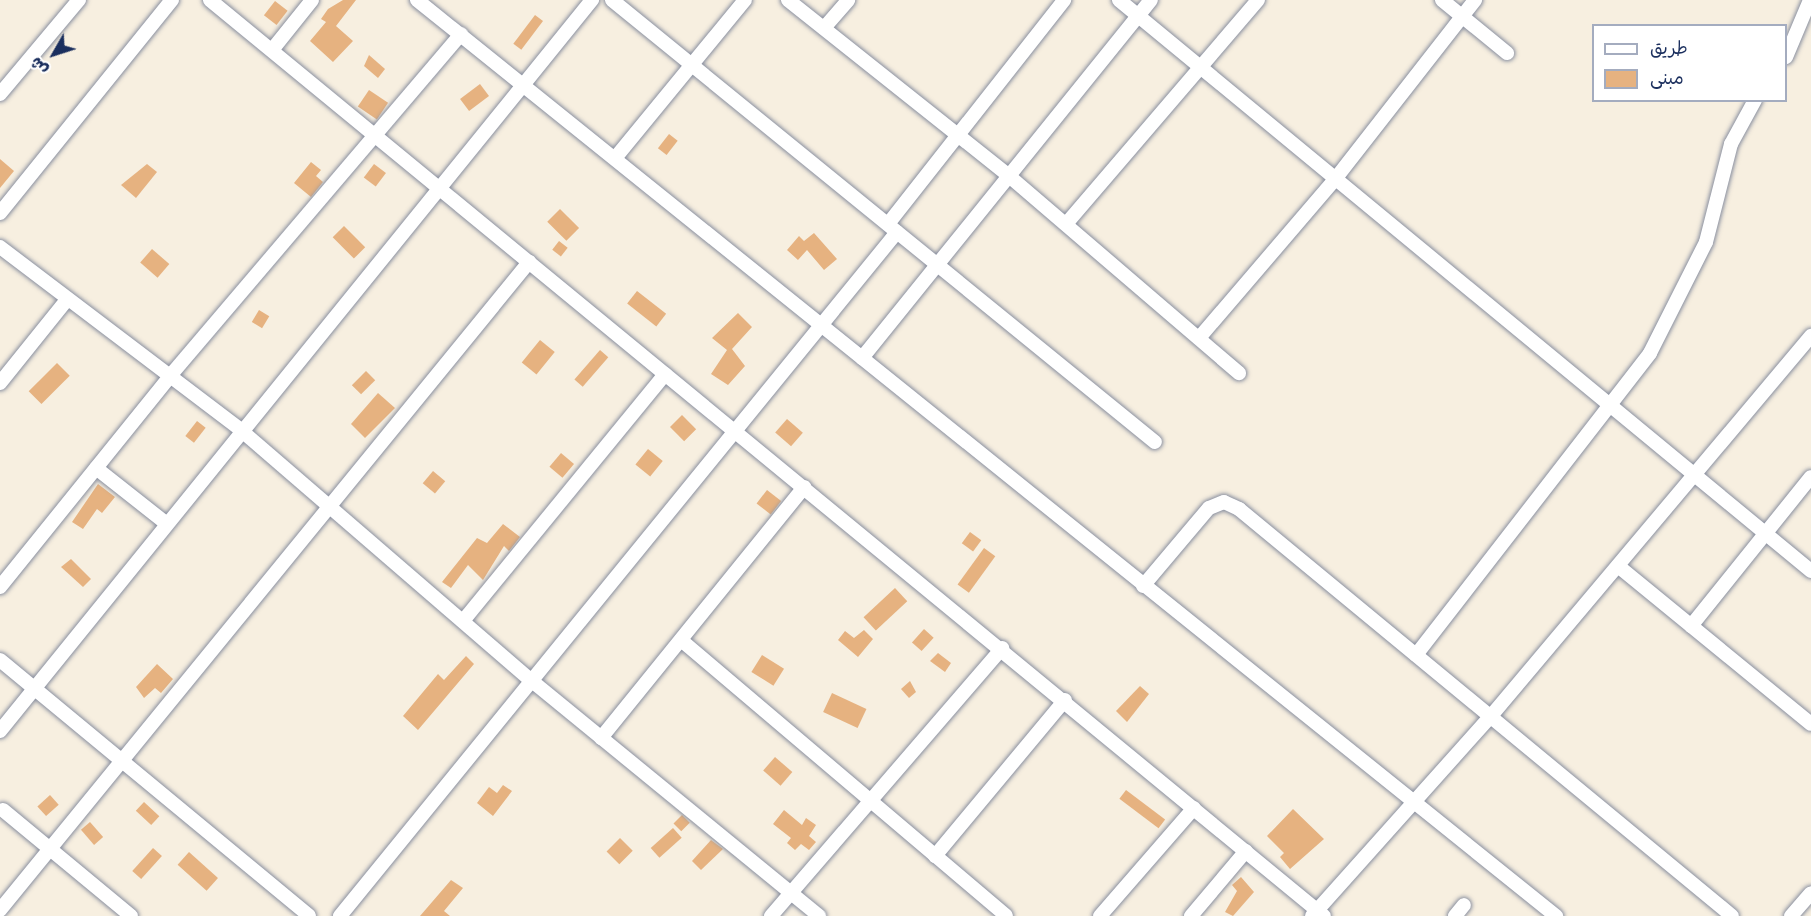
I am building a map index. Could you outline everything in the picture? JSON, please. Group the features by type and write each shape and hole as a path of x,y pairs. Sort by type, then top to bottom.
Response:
{"street":[{"path":"0,94 79,0"},
{"path":"0,213 171,0"},
{"path":"210,0 1002,648 1246,851 1318,914 1414,800 1491,716 1811,336"},
{"path":"272,50 312,0"},
{"path":"417,0 616,157 822,328 1556,916"},
{"path":"0,731 439,186 592,0"},
{"path":"612,0 1155,442"},
{"path":"616,157 745,0"},
{"path":"788,0 1009,176 1239,372"},
{"path":"824,28 848,0"},
{"path":"340,916 734,431 822,328 957,135 1064,0"},
{"path":"1119,0 1199,69 1336,178 1811,571"},
{"path":"862,358 1151,0"},
{"path":"1066,224 1258,0"},
{"path":"1442,0 1507,52"},
{"path":"1199,338 1336,178 1474,0"},
{"path":"1787,53 1810,3"},
{"path":"0,587 170,376 460,34"},
{"path":"1416,655 1650,353 1693,270 1731,144 1754,102"},
{"path":"0,246 66,301 242,431 532,681 819,916"},
{"path":"0,910 126,761 330,505 529,262"},
{"path":"0,383 66,301"},
{"path":"463,621 665,374"},
{"path":"96,468 167,524"},
{"path":"1691,626 1811,477"},
{"path":"601,738 804,487"},
{"path":"1143,586 1209,508 1224,502 1239,509 1732,916"},
{"path":"1618,566 1811,724"},
{"path":"681,640 1006,916"},
{"path":"771,916 1002,648"},
{"path":"0,660 126,761 309,916"},
{"path":"935,856 1065,700"},
{"path":"1100,916 1194,808"},
{"path":"3,810 131,916"},
{"path":"1191,916 1246,851"},
{"path":"1791,916 1811,893"},
{"path":"1455,916 1464,905"}],"building":[{"path":"343,0 356,0 336,26 353,41 333,62 310,41 326,22 321,19 328,9"},
{"path":"275,1 288,11 277,25 264,15"},
{"path":"535,15 543,21 521,50 513,44"},
{"path":"369,55 385,69 378,78 364,66"},
{"path":"480,84 489,96 469,111 460,99"},
{"path":"369,90 388,103 377,119 358,107"},
{"path":"669,134 678,141 667,155 658,148"},
{"path":"0,159 14,171 0,188"},
{"path":"311,162 321,170 316,176 323,182 311,197 294,183"},
{"path":"147,164 157,172 136,198 121,185"},
{"path":"374,164 386,173 376,187 364,178"},
{"path":"560,209 579,228 566,241 547,222"},
{"path":"344,226 365,247 354,259 333,237"},
{"path":"814,233 837,259 824,270 807,250 798,260 787,250 799,236 804,241"},
{"path":"559,241 568,248 561,256 552,250"},
{"path":"152,249 169,264 158,278 140,263"},
{"path":"637,291 666,314 656,326 627,304"},
{"path":"259,310 269,316 262,328 252,322"},
{"path":"738,313 752,327 732,349 745,366 728,385 711,374 727,350 712,338"},
{"path":"540,340 555,352 537,374 522,363"},
{"path":"600,350 608,357 583,387 574,379"},
{"path":"57,363 70,376 41,404 29,391"},
{"path":"366,371 375,380 361,394 352,385"},
{"path":"378,393 395,408 365,438 351,424"},
{"path":"682,415 696,429 684,441 670,427"},
{"path":"787,419 803,433 791,446 775,433"},
{"path":"197,421 206,428 194,443 185,436"},
{"path":"648,449 663,461 650,477 635,465"},
{"path":"561,453 574,464 562,478 549,467"},
{"path":"433,471 445,481 435,494 423,483"},
{"path":"98,484 115,497 102,513 97,509 83,529 72,522"},
{"path":"767,490 781,501 771,514 757,503"},
{"path":"503,524 520,537 509,551 504,546 483,580 468,565 451,588 442,582 477,538 487,543"},
{"path":"970,532 981,540 973,552 962,543"},
{"path":"984,548 995,556 969,593 958,584"},
{"path":"71,559 91,579 83,587 61,567"},
{"path":"895,588 907,601 876,630 864,617"},
{"path":"924,629 934,638 922,651 912,642"},
{"path":"864,630 873,639 858,657 838,640 845,631 854,638"},
{"path":"938,653 951,663 945,672 930,661"},
{"path":"762,655 784,669 773,686 751,672"},
{"path":"466,656 474,664 418,730 403,716 438,674 444,680"},
{"path":"157,664 173,679 161,693 155,688 144,698 136,687"},
{"path":"910,681 916,692 909,698 901,689"},
{"path":"1140,686 1149,694 1127,722 1116,711"},
{"path":"832,693 866,709 858,728 823,712"},
{"path":"775,757 792,772 781,786 763,771"},
{"path":"503,785 512,791 493,816 477,803 489,787 497,793"},
{"path":"1126,790 1165,819 1159,828 1119,799"},
{"path":"50,795 59,805 46,816 37,806"},
{"path":"144,802 159,816 151,825 136,811"},
{"path":"1293,809 1324,839 1290,869 1280,857 1284,853 1267,836"},
{"path":"784,810 802,825 806,818 816,825 809,836 816,842 809,850 801,844 795,850 787,843 791,838 773,824"},
{"path":"682,815 690,823 681,831 674,823"},
{"path":"90,822 103,837 94,845 81,830"},
{"path":"673,828 682,838 659,858 651,848"},
{"path":"620,838 633,851 619,864 607,851"},
{"path":"711,840 723,849 701,870 692,861"},
{"path":"153,848 162,856 141,879 132,871"},
{"path":"189,852 218,878 207,891 178,865"},
{"path":"1241,877 1254,892 1233,916 1225,912 1237,891 1232,885"},
{"path":"451,880 463,888 444,911 450,916 420,916"}]}
